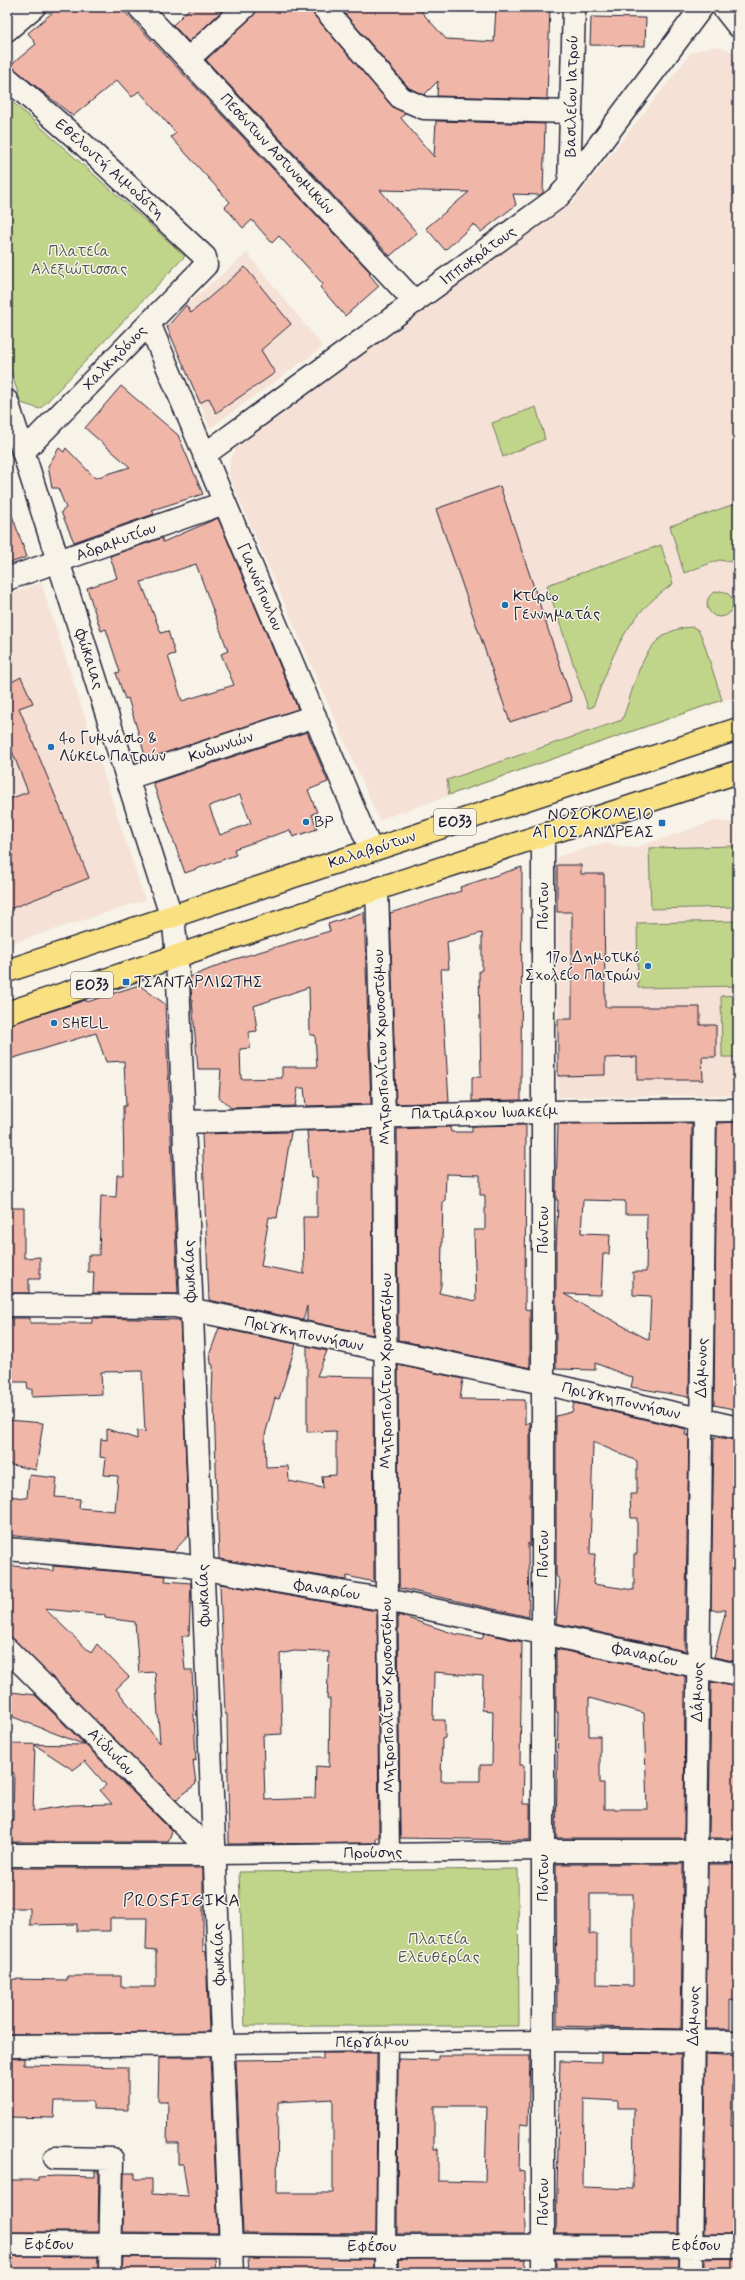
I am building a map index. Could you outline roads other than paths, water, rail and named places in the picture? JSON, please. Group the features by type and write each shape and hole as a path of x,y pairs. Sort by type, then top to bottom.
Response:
{"main road":[{"name":"Καλαβρύτων","path":"7,971 738,729"},
{"name":"ΕΟ33","path":"7,1013 378,889 738,772"}],"street":[{"path":"7,30 34,7"},
{"name":"Πεσόντων Αστυνομικών","path":"139,7 415,302"},
{"path":"188,59 245,7"},
{"path":"323,7 401,98 412,104 424,108 571,112"},
{"name":"Βασιλείου Ιατρού","path":"569,185 574,7"},
{"name":"Ιπποκράτους","path":"204,455 551,203 569,185 702,7"},
{"path":"723,7 738,26"},
{"name":"Εθελοντή Αιμοδότη","path":"7,78 83,144 205,257 206,265"},
{"name":"Χαλκηδόνος","path":"23,452 206,265"},
{"name":"Γιαννόπουλου","path":"149,323 371,850"},
{"name":"Φώκαιας","path":"7,401 172,917"},
{"name":"Αδραμυτίου","path":"7,579 224,503"},
{"name":"Κυδωνιών","path":"128,778 315,716"},
{"name":"Πόντου","path":"543,836 543,2273"},
{"name":"Μητροπολίτου Χρυσοστόμου","path":"378,889 384,1115 390,1853"},
{"name":"Φωκαίας","path":"172,917 177,957 232,2273"},
{"name":"Δάμονος","path":"691,2273 706,1110"},
{"name":"Πατριάρχου Ιωακείμ","path":"184,1122 384,1115 738,1110"},
{"name":"Πριγκηποννήσων","path":"7,1305 165,1305 192,1309 386,1352 543,1383 738,1428"},
{"name":"Φαναρίου","path":"7,1549 182,1565 387,1600 543,1635 738,1675"},
{"name":"Αϊδινίου","path":"7,1649 214,1855"},
{"name":"Προύσης","path":"7,1855 214,1855 696,1850 738,1851"},
{"name":"Περγάμου","path":"7,2046 543,2040 738,2042"},
{"path":"386,2273 388,2042"},
{"path":"55,2158 112,2159 110,2273"},
{"name":"Εφέσου","path":"7,2244 386,2247 738,2246"}],"place":[{"name":"Κτίριο Γεννηματάς","path":"505,605"},
{"name":"4ο Γυμνάσιο & Λύκειο Πατρών","path":"51,747"},
{"name":"BP","path":"306,822"},
{"name":"ΝΟΣΟΚΟΜΕΙΟ ΑΓΙΟΣ ΑΝΔΡΕΑΣ","path":"662,823"},
{"name":"17ο Δημοτικό Σχολείο Πατρών","path":"648,966"},
{"name":"ΤΣΑΝΤΑΡΛΙΩΤΗΣ","path":"126,982"},
{"name":"SHELL","path":"54,1023"}],"district":[{"name":"PROSFIGIKA","path":"182,1901"}],"park label":[{"name":"Πλατεία Αλεξιώτισσας","path":"79,260"},
{"name":"Πλατεία Ελευθερίας","path":"439,1948"}]}
